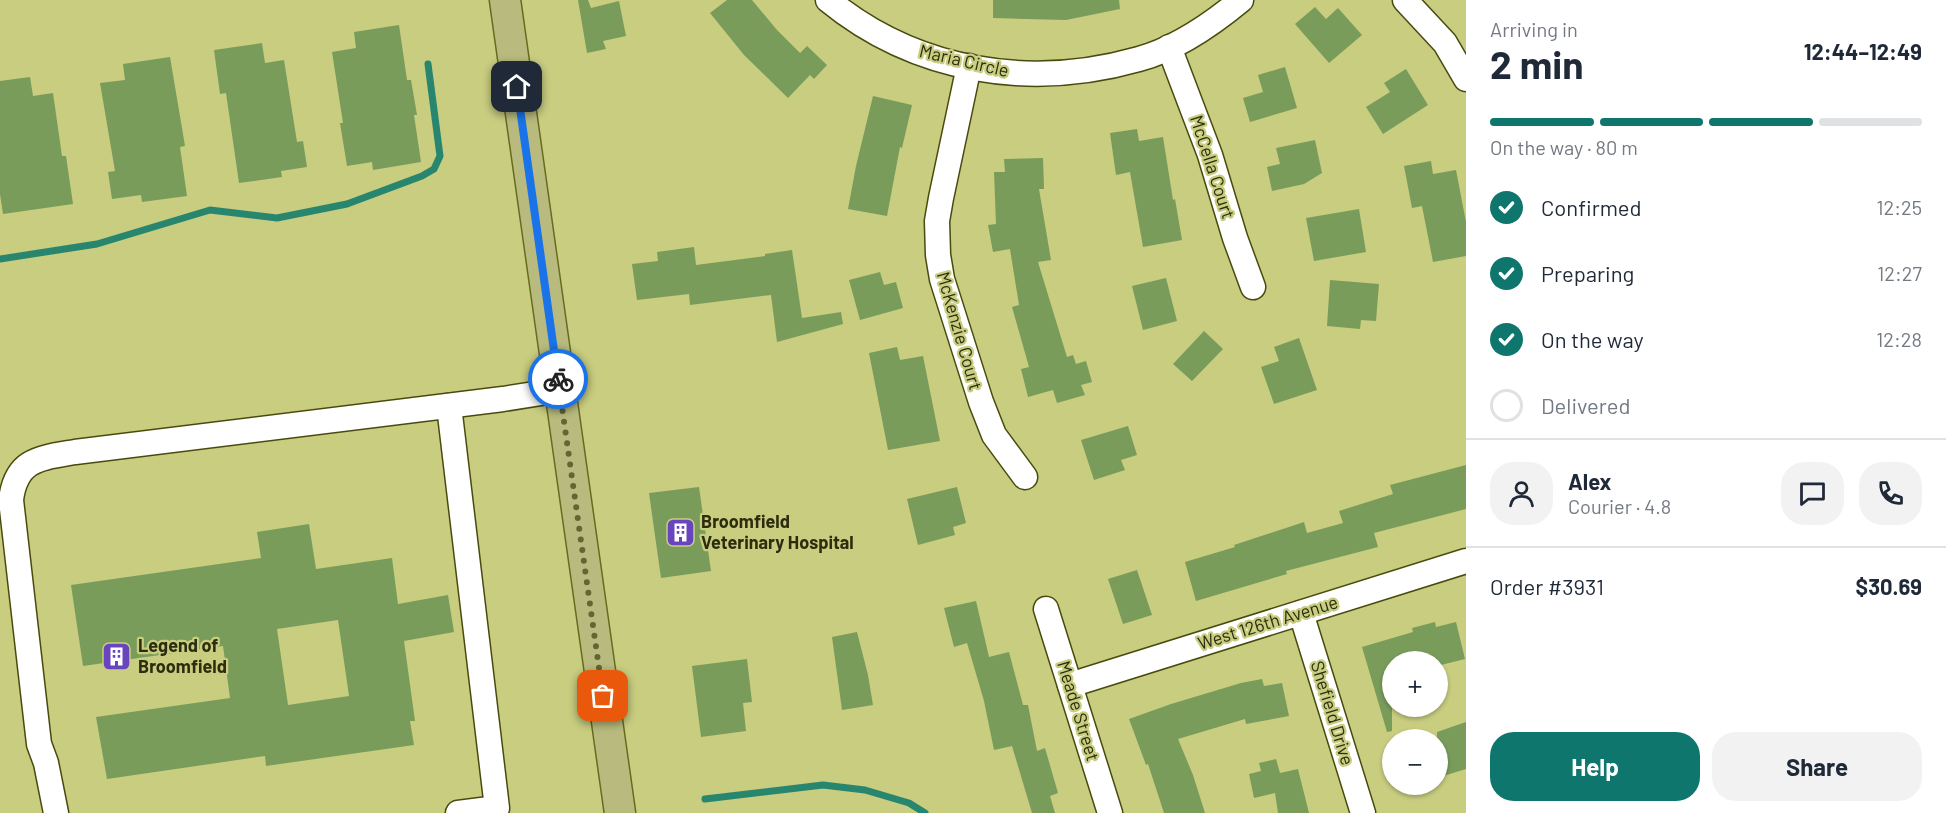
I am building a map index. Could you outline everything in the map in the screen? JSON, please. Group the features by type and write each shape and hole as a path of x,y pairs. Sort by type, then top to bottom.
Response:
{"main road":[{"path":"505,0 620,813"}],"street":[{"name":"Maria Circle","path":"828,0 866,27 899,45 941,60 1016,74 1072,73 1140,59 1169,47 1219,18 1241,0"},
{"path":"1405,0 1445,43 1466,79"},
{"name":"McCella Court","path":"1169,47 1210,155 1235,238 1253,287"},
{"name":"McKenzie Court","path":"969,66 937,221 938,255 942,279 981,402 994,435 1025,477"},
{"path":"57,813 46,763 39,744 11,500 13,484 31,461 75,452 560,390"},
{"path":"449,406 497,808 458,813"},
{"name":"West 126th Avenue","path":"1070,685 1466,561"},
{"name":"Meade Street","path":"1046,609 1110,813"},
{"name":"Shefield Drive","path":"1301,613 1363,813"}],"building":[{"path":"578,0 588,0 591,8 619,1 626,36 603,41 606,49 587,53"},
{"path":"727,0 752,0 800,53 807,46 827,65 814,79 810,75 788,98 744,55 710,13"},
{"path":"993,0 1119,0 1120,9 1066,20 993,18"},
{"path":"1315,7 1326,19 1338,8 1362,35 1329,63 1295,24"},
{"path":"399,25 407,80 411,80 417,115 414,115 421,162 373,170 372,162 347,166 332,52 356,48 354,32"},
{"path":"262,43 265,63 284,60 297,142 303,141 307,167 281,171 282,177 239,183 226,93 220,94 214,50"},
{"path":"170,57 185,146 180,147 187,196 142,202 141,195 112,199 108,172 115,171 100,83 125,80 123,64"},
{"path":"1285,67 1297,108 1250,122 1243,98 1263,92 1258,75"},
{"path":"1406,69 1428,105 1383,134 1366,107 1390,92 1384,83"},
{"path":"30,77 33,96 53,93 62,156 66,156 73,204 3,214 0,194 0,81"},
{"path":"873,96 912,105 902,148 900,147 887,216 848,209"},
{"path":"1137,129 1139,141 1163,137 1182,240 1143,247 1130,172 1116,175 1110,133"},
{"path":"1315,140 1322,173 1304,184 1272,191 1267,167 1280,164 1276,148"},
{"path":"1043,158 1044,189 1039,189 1051,260 1038,262 1067,357 1073,355 1076,364 1086,361 1092,382 1081,385 1085,395 1057,403 1053,390 1028,397 1021,369 1029,367 1012,307 1019,305 1010,249 993,252 988,225 996,224 994,172 1005,172 1004,159"},
{"path":"1431,161 1433,174 1456,170 1466,222 1466,256 1433,262 1422,206 1412,208 1404,166"},
{"path":"1359,209 1366,252 1314,261 1306,218"},
{"path":"694,247 696,265 792,250 802,318 841,312 843,324 777,342 771,295 690,305 689,294 637,300 632,264 658,261 657,252"},
{"path":"880,272 884,285 896,282 903,308 860,320 849,280"},
{"path":"1166,278 1177,321 1143,330 1132,286"},
{"path":"1330,280 1379,284 1376,321 1361,320 1360,329 1327,326"},
{"path":"1204,331 1223,349 1192,381 1173,364"},
{"path":"1299,338 1317,390 1274,404 1261,367 1279,361 1274,347"},
{"path":"897,347 900,360 923,356 940,441 888,450 869,353"},
{"path":"1128,426 1137,455 1121,460 1125,470 1094,480 1081,440"},
{"path":"1466,465 1466,509 1374,533 1378,547 1286,571 1287,574 1196,601 1185,562 1304,522 1307,533 1343,523 1339,511 1393,494 1390,485"},
{"name":"Broomfield Veterinary Hospital","path":"699,487 711,571 661,578 649,493"},
{"path":"957,487 966,523 953,527 955,535 918,545 907,499"},
{"name":"Legend of Broomfield","path":"309,524 316,569 392,558 398,604 448,595 454,632 404,641 415,721 410,721 414,745 266,766 265,756 107,779 96,717 230,698 223,646 83,666 71,585 261,558 257,532","holes":["338,620 349,696 288,705 277,629"]},
{"path":"1137,570 1152,615 1123,624 1108,579"},
{"path":"976,601 989,657 1009,652 1023,705 1028,705 1037,751 1045,748 1058,793 1050,796 1055,813 1032,813 1012,746 994,750 984,701 967,643 954,647 944,608"},
{"path":"1435,622 1436,627 1456,622 1465,659 1448,663 1448,651 1382,651 1382,715 1362,647 1413,632 1412,628"},
{"path":"857,632 873,705 842,710 832,637"},
{"path":"747,659 752,702 743,703 746,731 701,737 692,666"},
{"path":"1262,679 1264,686 1282,683 1289,716 1246,724 1245,719 1178,739 1205,813 1164,813 1148,764 1146,765 1129,719 1171,704"},
{"path":"1383,717 1392,717 1392,729 1386,729"},
{"path":"1466,722 1466,769 1448,775 1448,729 1446,729"},
{"path":"1276,759 1280,773 1298,769 1309,813 1278,813 1275,793 1254,798 1249,774 1261,771 1259,763"}],"waterway":[{"path":"0,259 97,244 210,210 277,218 347,204 422,176 434,169 440,156 428,64"},
{"path":"705,799 823,785 865,790 909,803 925,813"}],"way so far":[{"path":"558,379 603,696"}],"place":[{"name":"Broomfield Veterinary Hospital","path":"680,532"},
{"name":"Legend of Broomfield","path":"117,656"}],"route":[{"path":"517,87 558,379"}]}
